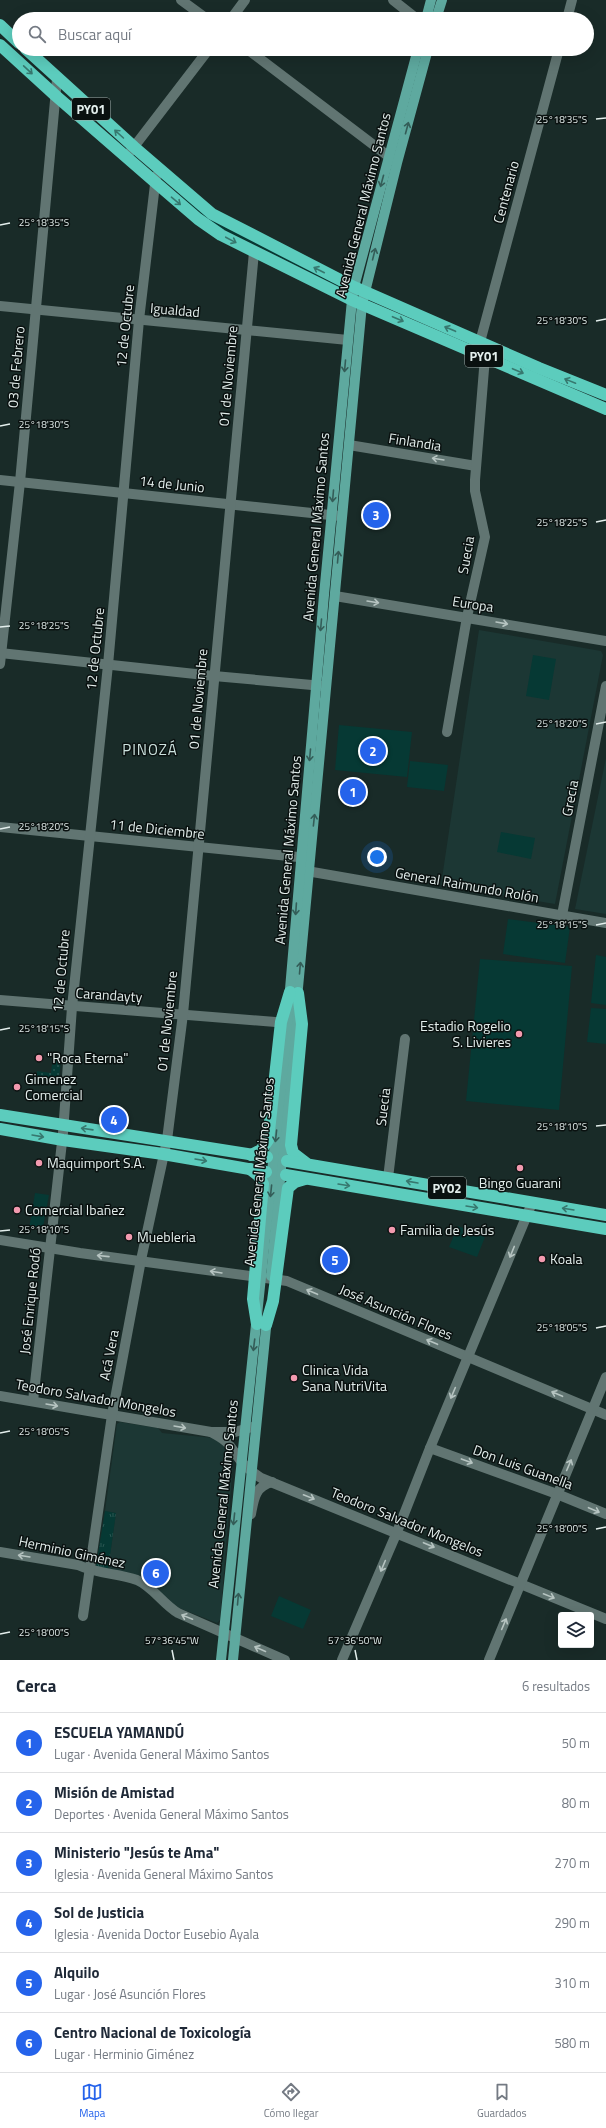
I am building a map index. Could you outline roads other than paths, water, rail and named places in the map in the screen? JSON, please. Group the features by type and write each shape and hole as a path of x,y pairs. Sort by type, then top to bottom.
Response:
{"highway":[{"path":"0,25 12,36"},
{"name":"PY01","path":"0,44 12,55"},
{"name":"PY01","path":"13,56 56,96 210,228 254,252 358,296 480,342 606,395"},
{"name":"PY01","path":"33,56 158,169 212,214 358,296 485,357 606,409"},
{"path":"251,1155 261,1150 268,1140 284,1023 294,993"},
{"path":"294,993 302,1024 291,1145 294,1153 310,1165"},
{"path":"0,1115 63,1133"},
{"path":"0,1129 63,1133 165,1147 267,1157"},
{"path":"165,1147 266,1172"},
{"name":"PY02","path":"287,1161 606,1215"},
{"path":"250,1169 259,1176 263,1184 266,1279 273,1302 262,1324"},
{"name":"PY02","path":"286,1175 606,1229"},
{"path":"262,1324 253,1299 266,1279 288,1188 295,1182 305,1179"}],"main road":[{"path":"428,12 431,0"},
{"path":"438,12 442,0"},
{"name":"Avenida General Máximo Santos","path":"266,1279 289,1048 304,871 327,686 335,596 337,516 348,340 389,156 416,56"},
{"name":"Avenida General Máximo Santos","path":"306,858 316,685 337,516 349,445 358,296 397,163 426,56"},
{"name":"Avenida General Máximo Santos","path":"284,1023 289,1048"},
{"name":"Avenida General Máximo Santos","path":"233,1660 244,1535 257,1424 262,1324"},
{"name":"Avenida General Máximo Santos","path":"221,1660 244,1431 262,1324"}],"street":[{"path":"181,0 197,12"},
{"path":"236,12 245,0"},
{"path":"393,0 409,12"},
{"path":"568,12 572,0"},
{"path":"126,157 204,56"},
{"path":"256,56 397,163"},
{"name":"Centenario","path":"480,342 556,56"},
{"name":"03 de Febrero","path":"0,664 0,653 20,482 57,79"},
{"name":"12 de Octubre","path":"63,1133 72,1007 108,665 139,320 155,182 158,169"},
{"name":"01 de Noviembre","path":"165,1147 183,1014 254,252"},
{"name":"Igualdad","path":"0,306 348,340"},
{"name":"Suecia","path":"447,732 467,617 485,537 475,491 485,357"},
{"name":"Finlandia","path":"349,445 476,466"},
{"name":"14 de Junio","path":"0,480 337,516"},
{"name":"Europa","path":"335,596 606,641"},
{"path":"0,653 214,676 327,686"},
{"name":"Grecia","path":"562,915 606,686"},
{"name":"11 de Diciembre","path":"0,827 306,858"},
{"name":"General Raimundo Rolón","path":"304,871 606,923"},
{"name":"Carandayty","path":"0,1000 284,1023"},
{"name":"Suecia","path":"388,1178 405,1039"},
{"name":"José Enrique Rodó","path":"33,1401 63,1133"},
{"name":"Acá Vera","path":"83,1616 112,1415 141,1260 165,1147"},
{"path":"342,1660 398,1532 430,1448 532,1203"},
{"name":"José Asunción Flores","path":"0,1240 287,1281 606,1415"},
{"path":"489,1660 606,1377"},
{"name":"Teodoro Salvador Mongelos","path":"0,1396 211,1432 244,1431 257,1424"},
{"name":"Teodoro Salvador Mongelos","path":"211,1432 228,1442 241,1461 252,1471 272,1482 398,1532 606,1619"},
{"name":"Don Luis Guanella","path":"430,1448 557,1494 606,1514"},
{"path":"244,1535 249,1525 256,1495 260,1488 272,1482"},
{"name":"Herminio Giménez","path":"0,1552 78,1565 89,1570 136,1580 144,1584 167,1606 285,1660"}],"place":[{"name":"Ministerio \"Jesús te Ama\"","path":"376,515"},
{"name":"Misión de Amistad","path":"373,751"},
{"name":"ESCUELA YAMANDÚ","path":"353,792"},
{"name":"Estadio Rogelio S. Livieres","path":"519,1034"},
{"name":"\"Roca Eterna\"","path":"39,1058"},
{"name":"Gimenez Comercial","path":"17,1087"},
{"name":"Sol de Justicia","path":"114,1120"},
{"name":"Maquimport S.A.","path":"39,1163"},
{"name":"Bingo Guarani","path":"520,1168"},
{"name":"Comercial Ibañez","path":"17,1210"},
{"name":"Familia de Jesús","path":"392,1230"},
{"name":"Muebleria","path":"129,1237"},
{"name":"Koala","path":"542,1259"},
{"name":"Alquilo","path":"335,1260"},
{"name":"Clinica Vida Sana NutriVita","path":"294,1378"},
{"name":"Centro Nacional de Toxicología","path":"156,1573"}],"district":[{"name":"PINOZÁ","path":"150,750"}]}
